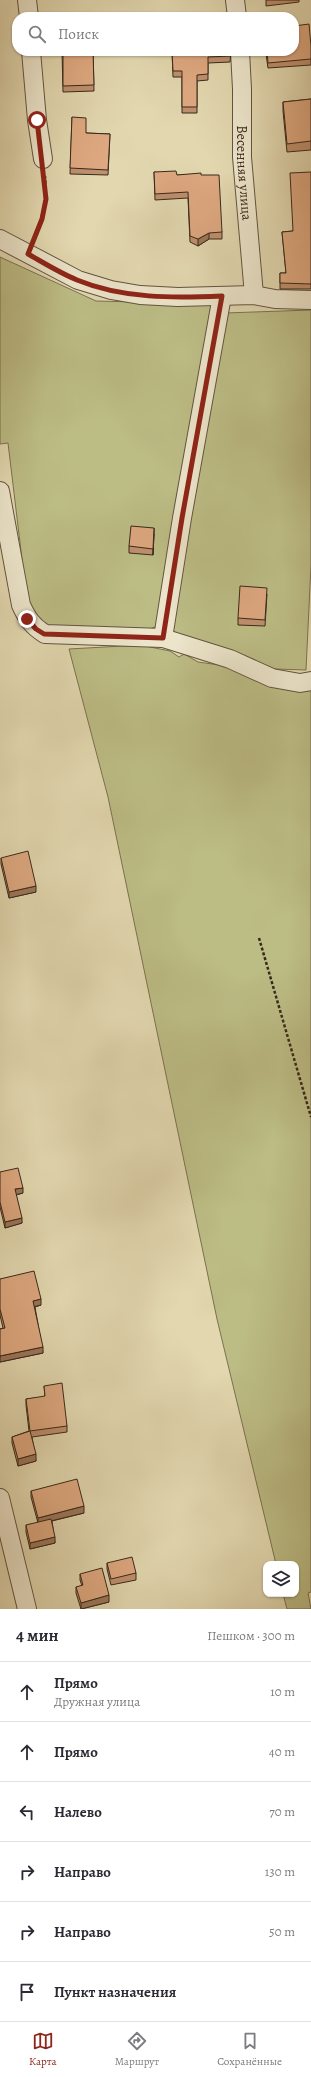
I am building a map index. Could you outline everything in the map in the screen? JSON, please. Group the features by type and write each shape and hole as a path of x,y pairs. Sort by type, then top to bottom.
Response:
{"street":[{"path":"27,0 28,12"},
{"path":"235,0 236,12"},
{"path":"31,56 37,120 43,159"},
{"name":"Весенняя улица","path":"240,56 242,158 254,295"},
{"path":"0,239 78,280 111,290 140,295 178,297 254,295 275,299 311,300"},
{"path":"163,638 183,510 222,296"},
{"path":"0,490 21,605 27,619 36,629 44,634 163,638 230,659 272,678 300,683 311,682"},
{"path":"0,1498 27,1609"}],"path":[{"path":"28,254 42,219 46,199 43,159"},
{"path":"260,938 311,1117"}],"green space":[{"path":"0,257 96,301 214,304 157,626 145,631 45,626 28,609 8,443 0,444"},
{"path":"311,310 311,565 306,670 275,669 237,653 173,635 170,624 225,313"},
{"path":"140,645 170,651 179,657 184,654 198,662 311,678 311,1592 308,1593 311,1609 287,1609 284,1597 299,1597 299,1561 275,1561 217,1319 108,797 69,649"}],"building":[{"path":"309,24 311,59 268,63 267,56 299,56 299,25"},
{"path":"63,56 93,56 94,85 63,86"},
{"path":"172,56 230,56 208,57 208,74 197,75 197,107 182,107 182,71 173,71"},
{"path":"311,99 311,141 287,144 283,102"},
{"path":"72,117 86,118 86,133 110,134 108,170 70,168"},
{"path":"176,171 177,175 201,173 201,175 219,175 222,232 209,233 198,239 190,236 188,192 155,194 154,172"},
{"path":"311,172 311,284 280,283 280,273 286,273 282,232 293,231 290,173"},
{"path":"131,526 154,528 153,549 129,546"},
{"path":"240,586 267,588 265,620 238,618"},
{"path":"28,851 36,886 9,892 1,858"},
{"path":"18,1168 23,1188 15,1189 22,1218 5,1222 0,1202 0,1172"},
{"path":"34,1271 41,1299 33,1301 43,1347 0,1356 0,1329 5,1328 0,1309 0,1279"},
{"path":"62,1383 67,1426 30,1431 26,1399 45,1396 44,1386"},
{"path":"30,1431 36,1454 18,1459 12,1437"},
{"path":"77,1479 84,1506 38,1518 31,1491"},
{"path":"51,1519 55,1537 30,1543 26,1525"},
{"path":"132,1557 136,1573 111,1579 107,1563"},
{"path":"102,1568 109,1595 81,1603 76,1587 83,1585 80,1574"}],"route":[{"path":"27,619 36,629 44,634 163,638 182,518 222,296 178,297 140,295 111,290 78,280 28,254 42,219 46,199 43,159 37,120"}]}
